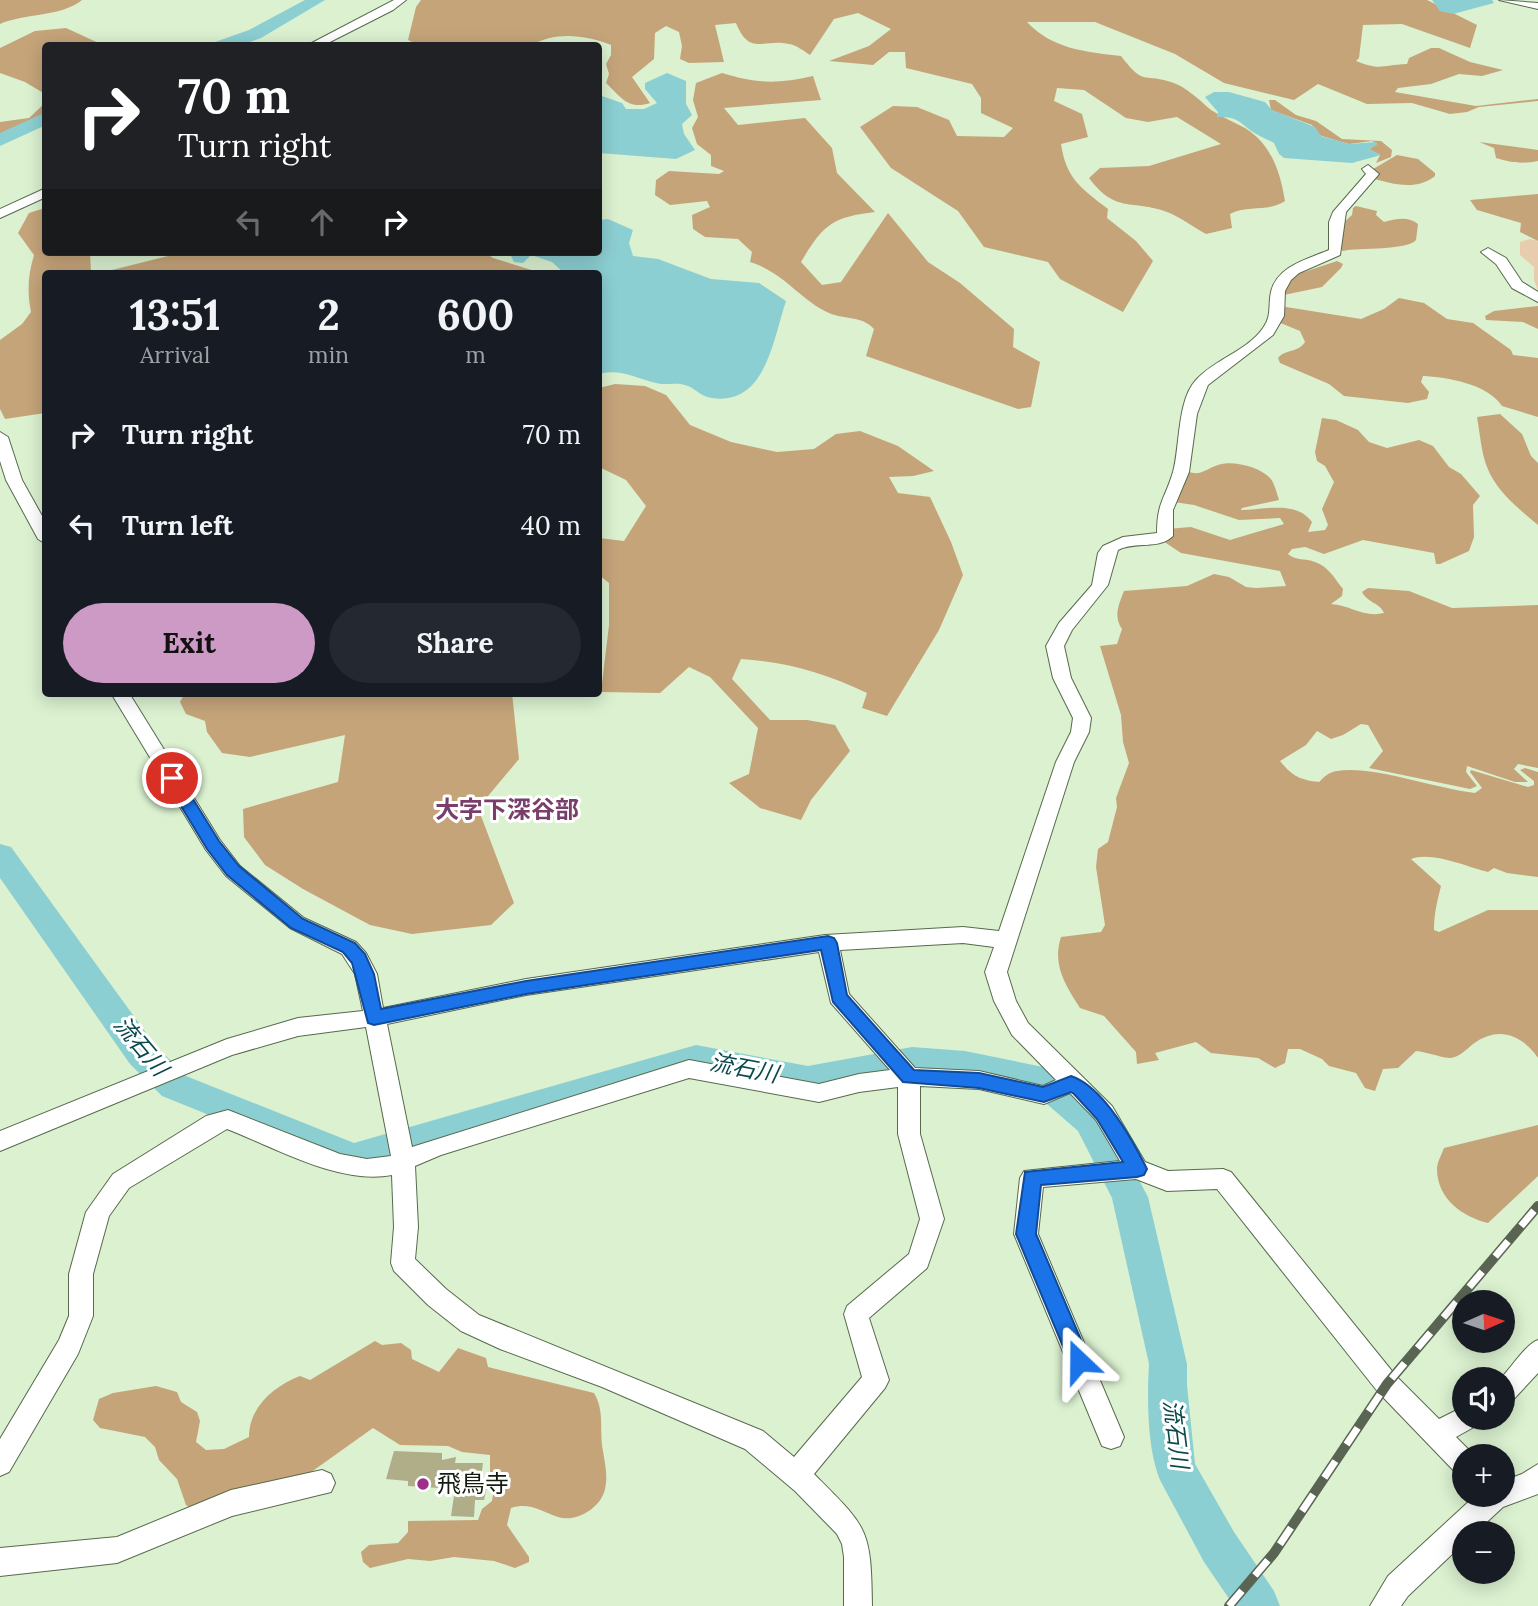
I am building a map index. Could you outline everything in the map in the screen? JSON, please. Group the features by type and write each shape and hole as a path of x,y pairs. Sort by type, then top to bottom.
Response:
{"street":[{"path":"320,42 350,25 386,11 401,0"},
{"path":"1504,0 1538,6"},
{"path":"1137,1169 1104,1113 1081,1088 1071,1083 1020,1029 1005,1001 996,972 1065,762 1080,732 1082,718 1062,678 1055,646 1064,627 1099,588 1106,569 1104,559 1109,547 1118,542 1152,542 1165,536 1165,510 1181,472 1189,414 1201,383 1268,332 1277,316 1278,291 1285,278 1294,270 1335,252 1338,242 1337,218 1348,200 1373,174 1368,169"},
{"path":"0,214 42,194"},
{"path":"1488,252 1501,261 1517,285 1538,298"},
{"path":"0,437 15,480 42,531"},
{"path":"122,697 213,845 233,870 297,923 349,948 359,959 366,974 402,1148 406,1241 403,1264 437,1297 470,1323 754,1440 796,1475 846,1525 855,1540 859,1576 858,1606"},
{"path":"0,1141 227,1048 298,1027 374,1018 526,987 828,943 963,935 1005,940"},
{"path":"796,1475 876,1380 856,1314 919,1259 932,1219 909,1133 902,1068 839,997 828,943"},
{"path":"402,1148 436,1147 689,1069 819,1093 902,1068 979,1080 1044,1095 1071,1083"},
{"path":"0,1463 69,1346 81,1315 81,1274 98,1212 121,1181 214,1122 228,1119 338,1163 367,1169 391,1166 402,1148"},
{"path":"1111,1437 1026,1234 1032,1178 1137,1169 1167,1181 1223,1179 1387,1384 1452,1451"},
{"path":"1515,1381 1538,1351"},
{"path":"1436,1434 1452,1425"},
{"path":"1515,1489 1531,1484 1538,1477"},
{"path":"0,1562 117,1550 231,1503 322,1483"},
{"path":"1384,1606 1398,1586 1484,1507"}],"shaded area":[{"path":"0,0 82,0 64,9 0,24"},
{"path":"421,0 1427,0 1477,25 1470,48 1402,24 1363,25 1359,58 1356,61 1377,67 1407,64 1409,58 1431,48 1439,48 1470,62 1503,70 1482,76 1459,74 1431,84 1398,88 1395,92 1476,106 1538,101 1479,107 1450,114 1412,103 1367,104 1318,84 1294,100 1224,83 1175,54 1095,22 1027,22 1058,44 1082,51 1121,56 1139,75 1182,87 1211,110 1254,134 1268,150 1277,169 1285,201 1271,207 1237,211 1230,214 1232,228 1206,234 1167,212 1116,201 1108,197 1089,178 1100,168 1149,166 1221,144 1177,117 1148,122 1126,118 1084,90 1057,88 1054,101 1082,114 1088,137 1061,144 1071,175 1083,189 1108,209 1107,218 1136,241 1153,261 1123,312 1060,279 1048,262 984,247 958,211 891,168 860,127 893,106 917,107 949,120 957,136 1004,137 1013,128 981,113 981,98 972,84 906,68 905,52 889,52 873,65 829,61 869,46 891,29 858,13 834,19 810,55 789,44 752,43 741,33 736,23 715,25 724,62 689,63 680,59 682,46 679,32 666,26 655,33 654,59 632,77 650,103 636,105 621,98 606,83 609,74 606,64 611,55 611,45 570,36 538,42 412,42 408,40 416,7"},
{"path":"66,28 96,42 42,42 42,92 25,82 0,73 0,48 35,31"},
{"path":"722,73 768,82 813,76 821,100 724,108 738,125 805,118 832,148 837,173 875,212 838,220 816,239 801,262 822,285 841,282 888,213 928,262 960,283 1014,329 1013,347 1040,362 1031,407 1018,409 866,356 874,329 869,325 819,308 773,273 750,262 752,252 738,239 705,237 693,229 692,215 710,207 707,201 670,205 655,195 656,180 669,171 719,174 724,171 711,166 711,155 697,144 692,128 698,117 693,100 696,83"},
{"path":"1269,100 1275,100 1296,115 1316,121 1342,139 1381,141 1392,150 1391,157 1376,163 1380,155 1369,149 1377,144 1372,141 1349,144 1319,135 1312,125 1271,110"},
{"path":"42,106 42,120 25,130 0,135 0,122 29,118"},
{"path":"1479,142 1538,150 1538,161 1517,162 1496,158 1494,148"},
{"path":"1397,155 1418,159 1435,173 1435,176 1411,185 1393,184 1367,177 1368,172"},
{"path":"1538,194 1538,241 1520,232 1521,223 1477,210 1470,200"},
{"path":"1356,206 1377,211 1376,215 1384,222 1402,219 1414,221 1418,224 1416,240 1403,246 1343,251 1333,245 1341,225 1352,215"},
{"path":"42,209 42,256 90,256 91,270 42,270 42,413 5,419 0,409 0,340 22,324 31,312 29,284 34,255 18,233 29,213"},
{"path":"1530,239 1538,241 1538,291 1534,280 1534,267 1520,255 1520,242"},
{"path":"168,256 490,256 531,270 112,270"},
{"path":"1337,261 1343,264 1341,268 1322,287 1279,296 1295,275"},
{"path":"1399,298 1424,303 1447,319 1473,323 1511,350 1513,355 1538,358 1538,417 1502,406 1487,392 1455,380 1423,376 1421,382 1429,392 1427,399 1408,403 1344,396 1329,384 1280,363 1278,358 1281,355 1299,348 1305,342 1300,331 1278,322 1280,306 1361,319 1384,309"},
{"path":"1538,306 1538,329 1523,322 1486,320 1485,316 1494,311"},
{"path":"615,384 645,386 666,395 690,425 731,442 777,452 814,449 836,434 860,431 898,446 934,471 913,476 889,477 898,493 930,497 963,575 939,630 887,716 862,708 867,693 821,674 790,666 741,659 732,679 770,720 807,720 835,725 850,751 811,800 801,820 760,808 729,783 749,774 758,728 710,677 689,667 660,693 602,692 609,625 609,583 602,577 602,538 624,541 646,506 626,480 602,468 602,387"},
{"path":"1500,414 1522,434 1531,456 1538,463 1538,525 1502,492 1485,461 1477,417"},
{"path":"1322,418 1336,420 1358,430 1369,442 1387,448 1419,440 1433,446 1449,467 1461,474 1480,496 1473,505 1474,537 1469,551 1440,564 1436,564 1434,553 1363,540 1324,554 1305,547 1292,549 1288,554 1324,566 1343,589 1342,596 1331,604 1363,613 1384,613 1362,592 1368,588 1409,591 1452,608 1538,605 1538,768 1518,764 1514,769 1528,782 1515,782 1467,766 1466,772 1477,786 1470,789 1369,768 1383,751 1368,725 1361,724 1331,739 1317,731 1306,745 1280,761 1297,776 1312,781 1319,782 1334,772 1368,771 1475,793 1482,788 1471,770 1528,787 1534,785 1534,781 1520,770 1525,768 1538,772 1538,877 1507,873 1494,868 1488,872 1439,858 1411,859 1441,886 1434,930 1439,932 1488,910 1538,910 1538,1058 1516,1038 1491,1035 1452,1058 1416,1051 1398,1068 1383,1069 1375,1091 1365,1088 1356,1073 1329,1066 1322,1059 1300,1049 1288,1049 1285,1063 1275,1068 1258,1058 1211,1053 1196,1042 1155,1053 1159,1060 1137,1064 1136,1052 1104,1016 1080,1008 1062,974 1058,957 1061,937 1101,932 1105,925 1096,867 1098,849 1108,842 1117,807 1116,798 1129,763 1123,742 1121,715 1100,646 1117,644 1122,629 1118,610 1124,591 1187,586 1214,574 1229,577 1246,587 1286,586 1280,571 1181,553 1163,541 1167,529 1191,527 1230,540 1284,524 1280,518 1239,520 1194,505 1174,502 1187,471 1200,473 1224,464 1238,464 1260,471 1271,479 1275,487 1279,500 1241,510 1289,509 1305,515 1312,522 1308,532 1325,530 1328,525 1322,509 1334,482 1325,466 1317,461 1315,452"},
{"path":"183,697 512,697 519,759 478,808 514,903 491,925 412,934 370,925 303,889 265,865 244,837 243,809 338,782 345,735 250,757 222,753 207,732 205,721 186,714 180,702"},
{"path":"1538,1125 1538,1176 1488,1223 1469,1216 1453,1205 1438,1180 1437,1169 1444,1148"},
{"path":"375,1341 382,1345 401,1343 411,1350 412,1359 439,1372 458,1348 486,1358 488,1367 594,1393 601,1414 606,1475 603,1496 593,1508 572,1518 558,1517 529,1507 511,1508 507,1525 529,1557 529,1562 515,1568 494,1561 454,1557 430,1561 408,1559 370,1568 363,1562 361,1552 369,1545 398,1543 408,1532 408,1521 478,1520 482,1509 492,1501 495,1483 490,1476 490,1455 462,1452 448,1446 400,1445 373,1428 307,1475 246,1489 228,1490 205,1509 193,1510 186,1505 177,1479 159,1460 155,1447 145,1437 100,1428 93,1420 99,1399 113,1393 156,1386 177,1392 181,1402 197,1412 200,1421 196,1442 206,1450 224,1449 249,1437 253,1416 272,1392 300,1376 310,1380"}],"water":[{"path":"1432,0 1492,0 1494,3 1453,14 1440,11"},
{"path":"667,73 686,81 686,104 692,115 682,124 684,134 695,150 676,159 602,153 602,96 622,103 626,109 644,109 657,103 645,89 645,83"},
{"path":"1214,92 1229,92 1265,102 1272,110 1315,127 1321,136 1349,144 1376,142 1377,144 1369,149 1381,155 1352,163 1284,158 1274,143 1240,122 1217,117 1218,112 1205,97"},
{"path":"608,219 633,230 629,243 633,256 658,259 711,279 759,283 786,301 764,367 756,381 745,392 730,398 712,398 684,385 660,384 621,373 602,373 602,270 561,270 552,262 534,256 602,256 602,220"},
{"path":"511,256 530,256 523,263 514,262"}],"building":[{"name":"飛鳥寺","path":"394,1451 442,1453 442,1460 456,1457 455,1463 483,1463 480,1485 487,1487 484,1500 475,1500 474,1517 451,1516 455,1489 408,1486 408,1481 386,1479"}],"waterway":[{"name":"流石川","path":"232,42 255,34 317,0"},
{"name":"流石川","path":"0,140 42,119"},
{"name":"流石川","path":"0,855 142,1054 174,1086 353,1158 696,1059 808,1080 912,1061 965,1065 1041,1079 1090,1121 1130,1197 1168,1364 1167,1385 1175,1468 1219,1547 1259,1606"}],"railway":[{"path":"1229,1606 1274,1553 1387,1384 1538,1206"}],"place":[{"name":"飛鳥寺","path":"423,1484"}],"district":[{"name":"大字下深谷部","path":"507,810"}],"route":[{"path":"172,778 213,845 250,887 297,923 349,948 359,959 366,974 374,1018 526,987 828,943 839,997 909,1077 979,1080 1044,1095 1071,1083 1081,1088 1104,1113 1137,1169 1032,1178 1026,1234 1079,1361"}]}
